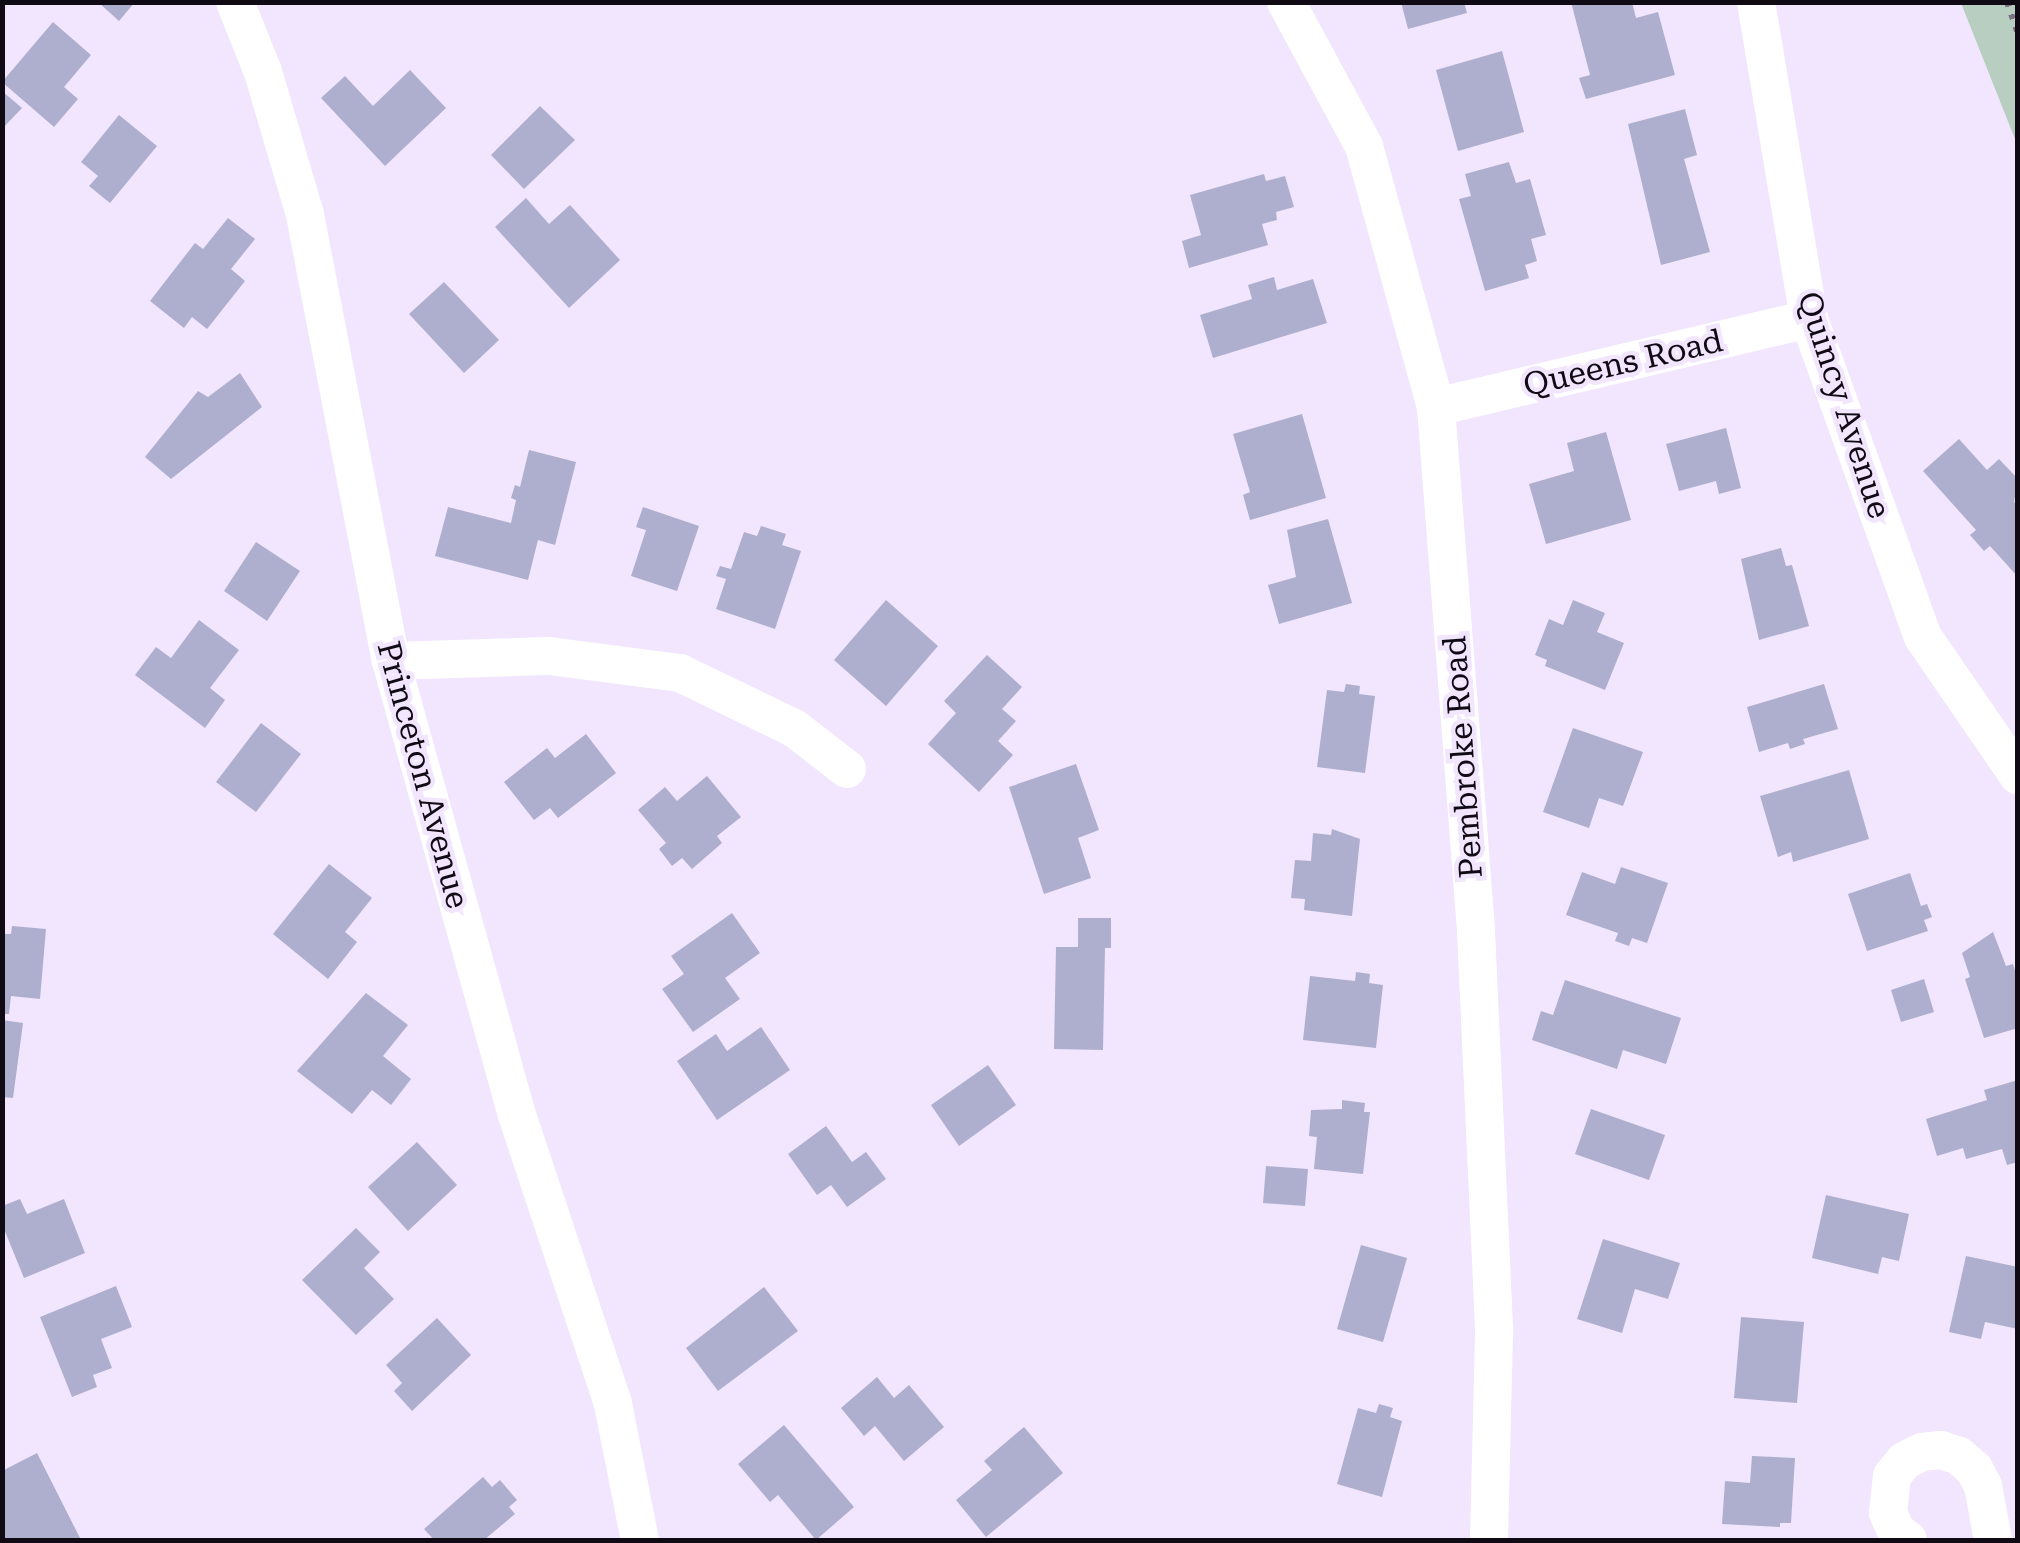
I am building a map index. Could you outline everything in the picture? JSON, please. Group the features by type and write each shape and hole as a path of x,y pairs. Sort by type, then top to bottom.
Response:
{"street":[{"name":"Princeton Avenue","path":"234,2 263,72 305,215 391,661 516,1112 613,1404 640,1540"},
{"name":"Pembroke Road","path":"1286,2 1364,146 1436,407 1476,931 1494,1334 1489,1540"},
{"name":"Quincy Avenue","path":"1756,2 1810,320 1923,636 2018,775"},
{"name":"Queens Road","path":"1436,407 1810,320"},
{"path":"391,661 548,656 680,673 794,728 848,769"},
{"path":"1908,1540 1888,1513 1892,1476 1904,1460 1922,1452 1941,1450 1960,1456 1974,1469 1983,1486 1993,1540"}],"path":[{"path":"2007,2 2018,34"}],"green space":[{"path":"1961,3 2017,3 2017,144"}],"building":[{"path":"98,2 135,2 119,21"},
{"path":"1401,2 1464,2 1467,13 1408,29"},
{"path":"1571,2 1632,2 1636,18 1658,12 1675,75 1586,99 1579,78 1590,75"},
{"path":"53,22 91,55 64,87 78,99 54,127 2,82"},
{"path":"1502,51 1524,132 1458,151 1436,70"},
{"path":"410,70 446,108 385,166 321,98 345,76 373,106"},
{"path":"2,91 22,108 2,129"},
{"path":"540,106 575,140 524,189 491,155"},
{"path":"1685,109 1697,155 1684,159 1710,252 1661,265 1628,124"},
{"path":"119,115 157,146 110,203 89,186 98,176 81,162"},
{"path":"1509,162 1516,183 1530,179 1546,235 1531,239 1537,261 1525,265 1529,278 1485,291 1459,199 1471,196 1465,174"},
{"path":"1264,174 1266,181 1285,176 1294,207 1276,212 1277,220 1262,224 1268,245 1189,268 1182,241 1201,235 1190,195"},
{"path":"526,198 549,224 570,205 620,260 569,308 495,227"},
{"path":"228,218 255,239 231,269 245,281 207,329 192,317 184,328 150,301 195,243 203,249"},
{"path":"1274,277 1277,290 1313,279 1327,323 1213,358 1200,315 1252,299 1248,285"},
{"path":"444,282 499,340 464,373 409,314"},
{"path":"240,373 262,407 171,479 145,457 198,391 208,397"},
{"path":"1302,414 1326,498 1250,520 1243,495 1250,492 1233,434"},
{"path":"1726,428 1741,488 1719,494 1716,481 1679,491 1666,444"},
{"path":"1606,432 1631,520 1546,544 1529,484 1574,471 1567,443"},
{"path":"1959,439 1987,470 1999,459 2018,479 2014,502 2018,506 2018,577 1990,546 1984,551 1970,535 1976,530 1923,471"},
{"path":"529,450 576,462 555,545 538,540 528,580 435,556 448,507 511,523 516,500 511,498 515,485 520,487"},
{"path":"643,507 699,526 677,591 631,576 646,530 636,527"},
{"path":"1328,519 1352,603 1279,624 1268,585 1296,577 1287,530"},
{"path":"761,526 786,534 782,545 801,551 775,629 716,609 726,579 716,576 720,566 731,569 744,532 757,536"},
{"path":"256,542 300,571 267,621 224,591"},
{"path":"1781,548 1786,566 1792,565 1809,626 1759,640 1741,559"},
{"path":"886,600 938,646 886,706 834,660"},
{"path":"1573,600 1605,613 1597,632 1624,643 1605,690 1545,666 1547,660 1535,655 1549,619 1563,625"},
{"path":"199,620 239,650 210,688 225,700 205,728 135,675 156,647 171,658"},
{"path":"987,655 1022,687 1002,709 1016,721 998,741 1013,755 979,792 928,744 956,713 944,701"},
{"path":"1346,684 1360,686 1359,694 1375,696 1365,773 1317,767 1327,690 1344,692"},
{"path":"1824,684 1838,729 1803,739 1805,744 1790,749 1788,743 1759,752 1747,707"},
{"path":"261,723 301,754 256,812 216,782"},
{"path":"1573,728 1643,752 1623,806 1599,798 1589,828 1543,812"},
{"path":"586,734 616,773 558,818 550,808 534,820 504,782 547,748 555,758"},
{"path":"1076,764 1099,830 1078,838 1091,878 1044,894 1009,787"},
{"path":"1849,770 1869,839 1793,862 1791,852 1778,857 1760,796"},
{"path":"707,776 741,817 717,836 722,843 692,869 682,858 672,866 659,849 666,843 638,810 665,787 677,801"},
{"path":"1332,829 1360,839 1352,916 1304,910 1305,899 1291,898 1295,860 1311,861 1313,833 1331,835"},
{"path":"329,864 372,898 345,932 357,942 328,979 273,934"},
{"path":"1621,867 1668,883 1647,943 1632,938 1629,946 1615,941 1618,933 1566,915 1582,872 1615,884"},
{"path":"1910,873 1921,906 1927,904 1932,917 1924,920 1928,931 1867,951 1848,894"},
{"path":"732,913 760,953 725,978 740,999 693,1032 662,989 684,974 671,956"},
{"path":"1078,918 1111,918 1111,948 1105,948 1103,1050 1054,1049 1056,947 1078,947"},
{"path":"12,926 46,929 40,999 11,996 9,1014 2,1014 2,934 11,934"},
{"path":"1993,932 2006,966 2013,964 2018,980 2018,1028 1984,1038 1965,979 1970,977 1962,953"},
{"path":"1356,972 1370,974 1369,983 1383,985 1376,1048 1303,1040 1310,976 1355,981"},
{"path":"1924,979 1934,1012 1901,1022 1891,990"},
{"path":"1565,980 1681,1018 1666,1064 1623,1050 1617,1069 1532,1040 1541,1011 1553,1015"},
{"path":"366,993 408,1025 383,1056 411,1079 391,1105 372,1090 352,1114 297,1071"},
{"path":"2,1020 23,1023 13,1098 2,1097"},
{"path":"761,1027 790,1070 717,1120 677,1061 716,1034 727,1051"},
{"path":"988,1065 1016,1105 959,1146 931,1105"},
{"path":"2018,1080 2018,1162 2007,1165 2002,1149 1966,1159 1963,1148 1937,1156 1926,1119 1987,1100 1984,1090"},
{"path":"1342,1100 1365,1103 1364,1112 1370,1112 1363,1174 1314,1169 1317,1137 1309,1136 1311,1110 1342,1109"},
{"path":"1591,1109 1665,1135 1649,1180 1575,1154"},
{"path":"826,1126 852,1162 866,1152 886,1179 847,1207 831,1185 817,1195 788,1154"},
{"path":"417,1142 457,1185 408,1231 368,1187"},
{"path":"1266,1166 1308,1169 1305,1206 1263,1203"},
{"path":"1826,1195 1909,1214 1899,1261 1882,1257 1878,1274 1812,1258"},
{"path":"20,1199 27,1214 64,1199 85,1253 24,1278 2,1224 2,1206"},
{"path":"356,1228 380,1252 364,1268 394,1299 356,1335 302,1280"},
{"path":"1603,1239 1680,1263 1668,1299 1635,1289 1622,1333 1577,1319"},
{"path":"1361,1245 1407,1258 1383,1342 1337,1329"},
{"path":"1966,1256 2018,1267 2018,1329 1985,1322 1981,1339 1949,1332"},
{"path":"116,1286 132,1327 101,1339 112,1368 93,1375 97,1387 72,1397 40,1317"},
{"path":"764,1287 798,1331 718,1391 686,1348"},
{"path":"1741,1317 1804,1322 1797,1403 1734,1398"},
{"path":"437,1318 471,1355 412,1411 394,1391 402,1383 386,1365"},
{"path":"877,1377 894,1398 909,1385 944,1427 904,1461 875,1426 864,1436 841,1408"},
{"path":"1379,1404 1393,1408 1390,1417 1402,1421 1382,1497 1337,1484 1358,1408 1376,1413"},
{"path":"784,1425 854,1507 816,1540 778,1495 770,1502 738,1464"},
{"path":"1024,1427 1063,1473 986,1537 956,1500 992,1470 984,1461"},
{"path":"37,1453 81,1540 6,1540 2,1534 2,1471"},
{"path":"1752,1456 1795,1458 1791,1523 1780,1523 1780,1527 1722,1524 1725,1481 1750,1483"},
{"path":"483,1477 492,1487 500,1480 517,1500 509,1507 515,1514 484,1540 434,1540 424,1529"}]}
